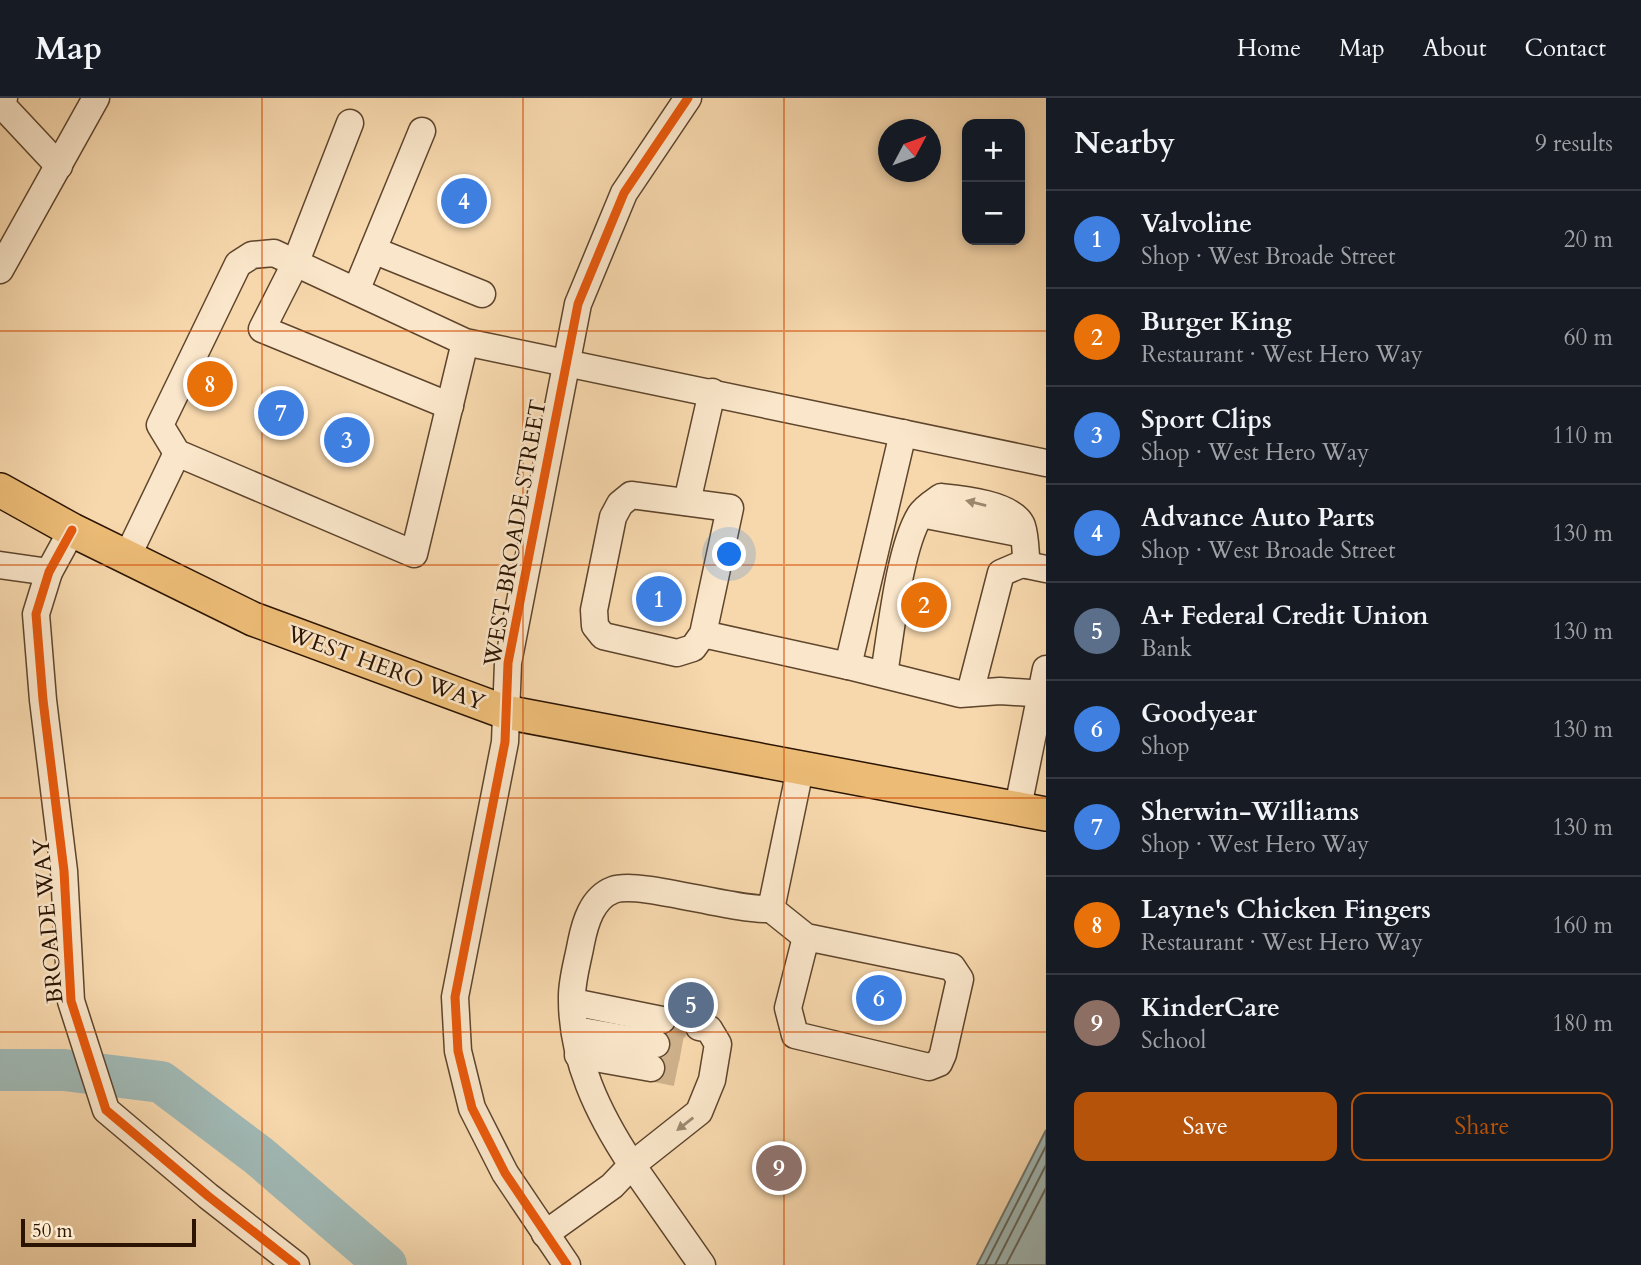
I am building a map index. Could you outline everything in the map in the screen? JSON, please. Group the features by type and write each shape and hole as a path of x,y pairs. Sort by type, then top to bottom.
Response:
{"main road":[{"name":"WEST HERO WAY","path":"0,490 72,530 253,619 505,712 1032,810"}],"street":[{"path":"4,98 1,104 59,166"},
{"path":"0,270 96,98"},
{"name":"WEST BROADE STREET","path":"567,1265 505,1173 472,1108 458,1051 455,997 505,742 508,663 578,304 624,194 688,98"},
{"path":"350,123 295,264 262,329 450,406"},
{"path":"356,291 422,131"},
{"path":"373,250 482,294"},
{"path":"465,342 414,554 177,453 160,425 238,264 252,255 274,253 465,342 566,360 1046,463"},
{"path":"687,502 712,392"},
{"path":"848,666 903,433"},
{"path":"127,557 177,453"},
{"path":"631,495 730,508 704,634 693,648 677,653 616,641 603,636 595,626 594,610 613,517 620,504 631,495"},
{"path":"884,674 902,570 921,514 1023,534 1036,567 1011,567 1001,573 996,583 970,693"},
{"name":"BROADE WAY","path":"72,530 49,572 36,614 43,700 64,871 71,1001 106,1110 296,1265"},
{"path":"0,565 49,572"},
{"path":"704,634 884,674 960,694 1044,685 1032,810"},
{"path":"771,909 801,765"},
{"path":"702,1265 607,1128 576,1029 583,933 590,912 612,890 632,888 749,910 771,909 806,937 952,967 958,972 960,979 939,1063 929,1067 795,1035 788,1008 806,937"},
{"path":"576,1029 656,1044 576,1029"},
{"path":"545,1234 611,1186 632,1165 699,1112 704,1056"}],"water":[{"path":"1046,1130 1046,1265 977,1265"}],"waterway":[{"path":"0,1070 64,1070 161,1082 259,1156 386,1265"}],"tunnel":[{"path":"662,1020 699,1027"},
{"path":"656,1044 694,1051"},
{"path":"651,1068 689,1076"}],"cycle path":[{"path":"567,1265 505,1173 472,1108 458,1051 455,997 505,742 508,663 578,304 624,193 688,98"},
{"path":"72,530 49,572 36,614 43,700 64,871 71,1001 106,1110 208,1196 296,1265"}],"place":[{"name":"Advance Auto Parts","path":"464,201"},
{"name":"Layne's Chicken Fingers","path":"210,384"},
{"name":"Sherwin-Williams","path":"281,413"},
{"name":"Sport Clips","path":"347,440"},
{"name":"Valvoline","path":"659,599"},
{"name":"Burger King","path":"924,605"},
{"name":"Goodyear","path":"879,998"},
{"name":"A+ Federal Credit Union","path":"691,1005"},
{"name":"KinderCare","path":"779,1168"}]}
